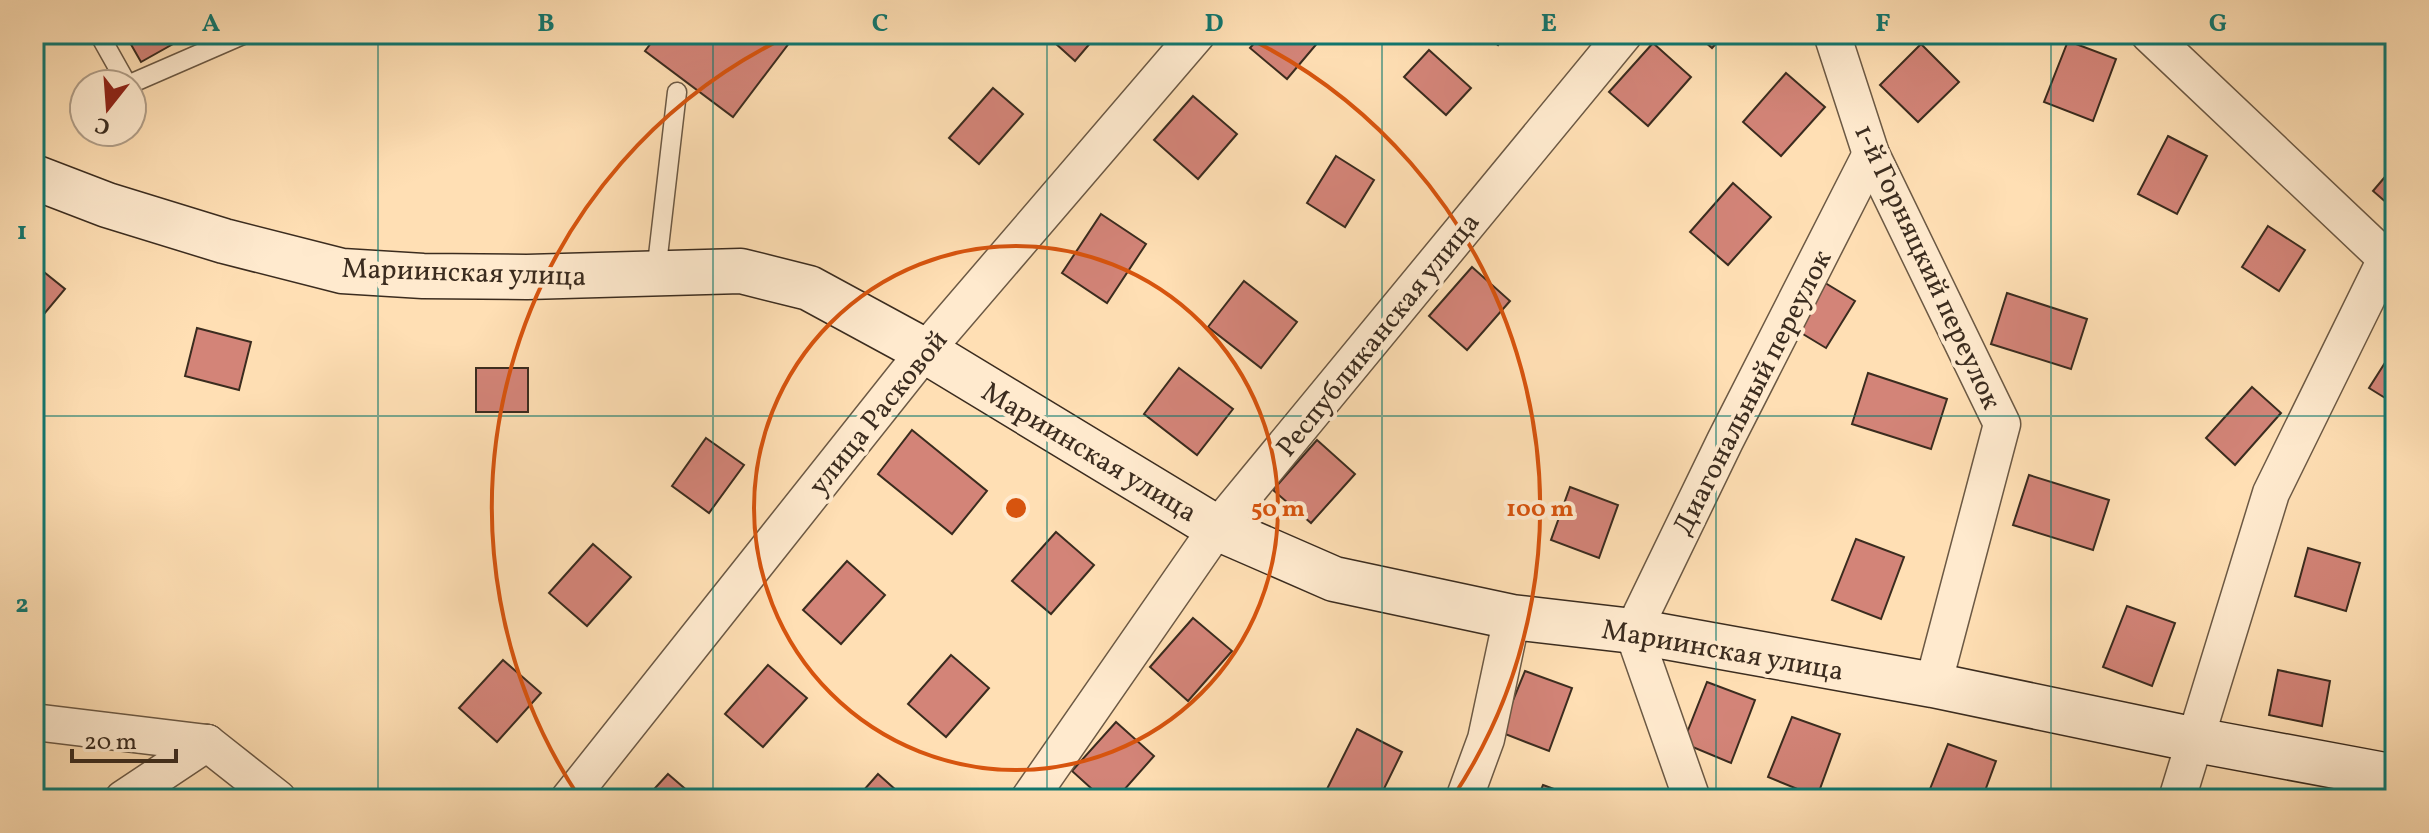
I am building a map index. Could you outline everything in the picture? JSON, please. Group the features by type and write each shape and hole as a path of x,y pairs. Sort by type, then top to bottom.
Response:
{"main road":[{"name":"Мариинская улица","path":"34,177 107,205 342,271 437,276 741,271 772,277 809,288 925,351 1217,528 1334,579 1512,617 1633,631 1933,685 2196,740 2395,777"}],"street":[{"name":"улица Расковой","path":"569,799 925,351 1197,34"},
{"name":"Республиканская улица","path":"1029,799 1217,528 1624,34"},
{"name":"1-й Горняцкий переулок","path":"1832,34 1871,154 2002,424 1933,685"},
{"path":"2149,34 2391,263 2271,493 2177,799"},
{"name":"Диагональный переулок","path":"1633,631 1725,441 1871,154"},
{"path":"1464,799 1486,739 1512,617"},
{"path":"1633,631 1692,799"},
{"path":"34,722 207,743 278,799"},
{"path":"123,799 207,743"}],"lane":[{"path":"99,34 119,68"},
{"path":"148,75 245,34"},
{"path":"656,273 677,92"}],"building":[{"path":"125,34 188,34 189,35 141,62"},
{"path":"658,34 796,34 733,117 645,51"},
{"path":"1045,34 1098,34 1075,61"},
{"path":"1262,34 1325,34 1287,79 1250,48"},
{"path":"1483,34 1505,34 1498,45"},
{"path":"1696,34 1725,34 1712,48"},
{"path":"2068,41 2116,59 2093,121 2044,102"},
{"path":"1653,43 1691,77 1648,126 1609,92"},
{"path":"1921,44 1959,82 1918,122 1880,85"},
{"path":"1429,50 1471,88 1446,115 1404,77"},
{"path":"1786,73 1825,107 1781,156 1743,122"},
{"path":"993,88 1023,114 979,164 949,138"},
{"path":"1193,96 1237,134 1198,179 1154,140"},
{"path":"2168,136 2207,156 2177,214 2138,194"},
{"path":"1336,156 1374,180 1345,227 1307,203"},
{"path":"2395,165 2395,210 2373,191"},
{"path":"1733,183 1771,217 1728,265 1690,232"},
{"path":"1101,214 1146,244 1107,303 1062,273"},
{"path":"2268,226 2305,250 2279,291 2242,267"},
{"path":"34,264 65,289 34,326"},
{"path":"1472,267 1510,301 1467,350 1429,316"},
{"path":"1817,278 1855,301 1826,348 1788,325"},
{"path":"1244,281 1297,322 1261,368 1208,327"},
{"path":"2007,293 2087,319 2071,369 1991,344"},
{"path":"197,328 251,342 239,390 185,376"},
{"path":"2395,347 2395,404 2369,388"},
{"path":"476,368 528,368 528,412 476,412"},
{"path":"1179,368 1233,409 1197,455 1144,414"},
{"path":"1868,373 1947,399 1931,449 1852,424"},
{"path":"2252,387 2281,413 2235,465 2206,438"},
{"path":"912,430 987,491 952,534 878,474"},
{"path":"706,438 744,465 709,513 672,486"},
{"path":"1317,440 1355,474 1311,523 1273,490"},
{"path":"2029,475 2109,500 2093,550 2013,525"},
{"path":"1570,487 1618,505 1599,558 1551,540"},
{"path":"1056,532 1094,565 1051,614 1012,581"},
{"path":"1856,539 1904,557 1881,619 1832,600"},
{"path":"593,544 631,577 587,626 549,593"},
{"path":"2308,548 2360,563 2346,611 2295,596"},
{"path":"847,561 885,595 841,644 803,610"},
{"path":"2127,606 2175,623 2152,686 2103,667"},
{"path":"1193,618 1232,651 1188,701 1150,667"},
{"path":"951,655 989,688 946,737 908,704"},
{"path":"503,660 541,693 497,742 459,708"},
{"path":"768,665 807,698 763,747 725,714"},
{"path":"2278,670 2330,681 2322,726 2269,715"},
{"path":"1525,671 1572,688 1549,751 1500,732"},
{"path":"1707,682 1755,700 1731,763 1683,743"},
{"path":"1792,717 1840,734 1817,797 1768,777"},
{"path":"1116,722 1154,756 1116,799 1103,799 1072,771"},
{"path":"1357,729 1402,752 1379,799 1349,799 1327,789"},
{"path":"1948,744 1996,761 1982,799 1926,799"},
{"path":"668,774 697,799 645,799"},
{"path":"878,774 906,799 856,799"},
{"path":"1543,785 1581,799 1537,799"}]}
